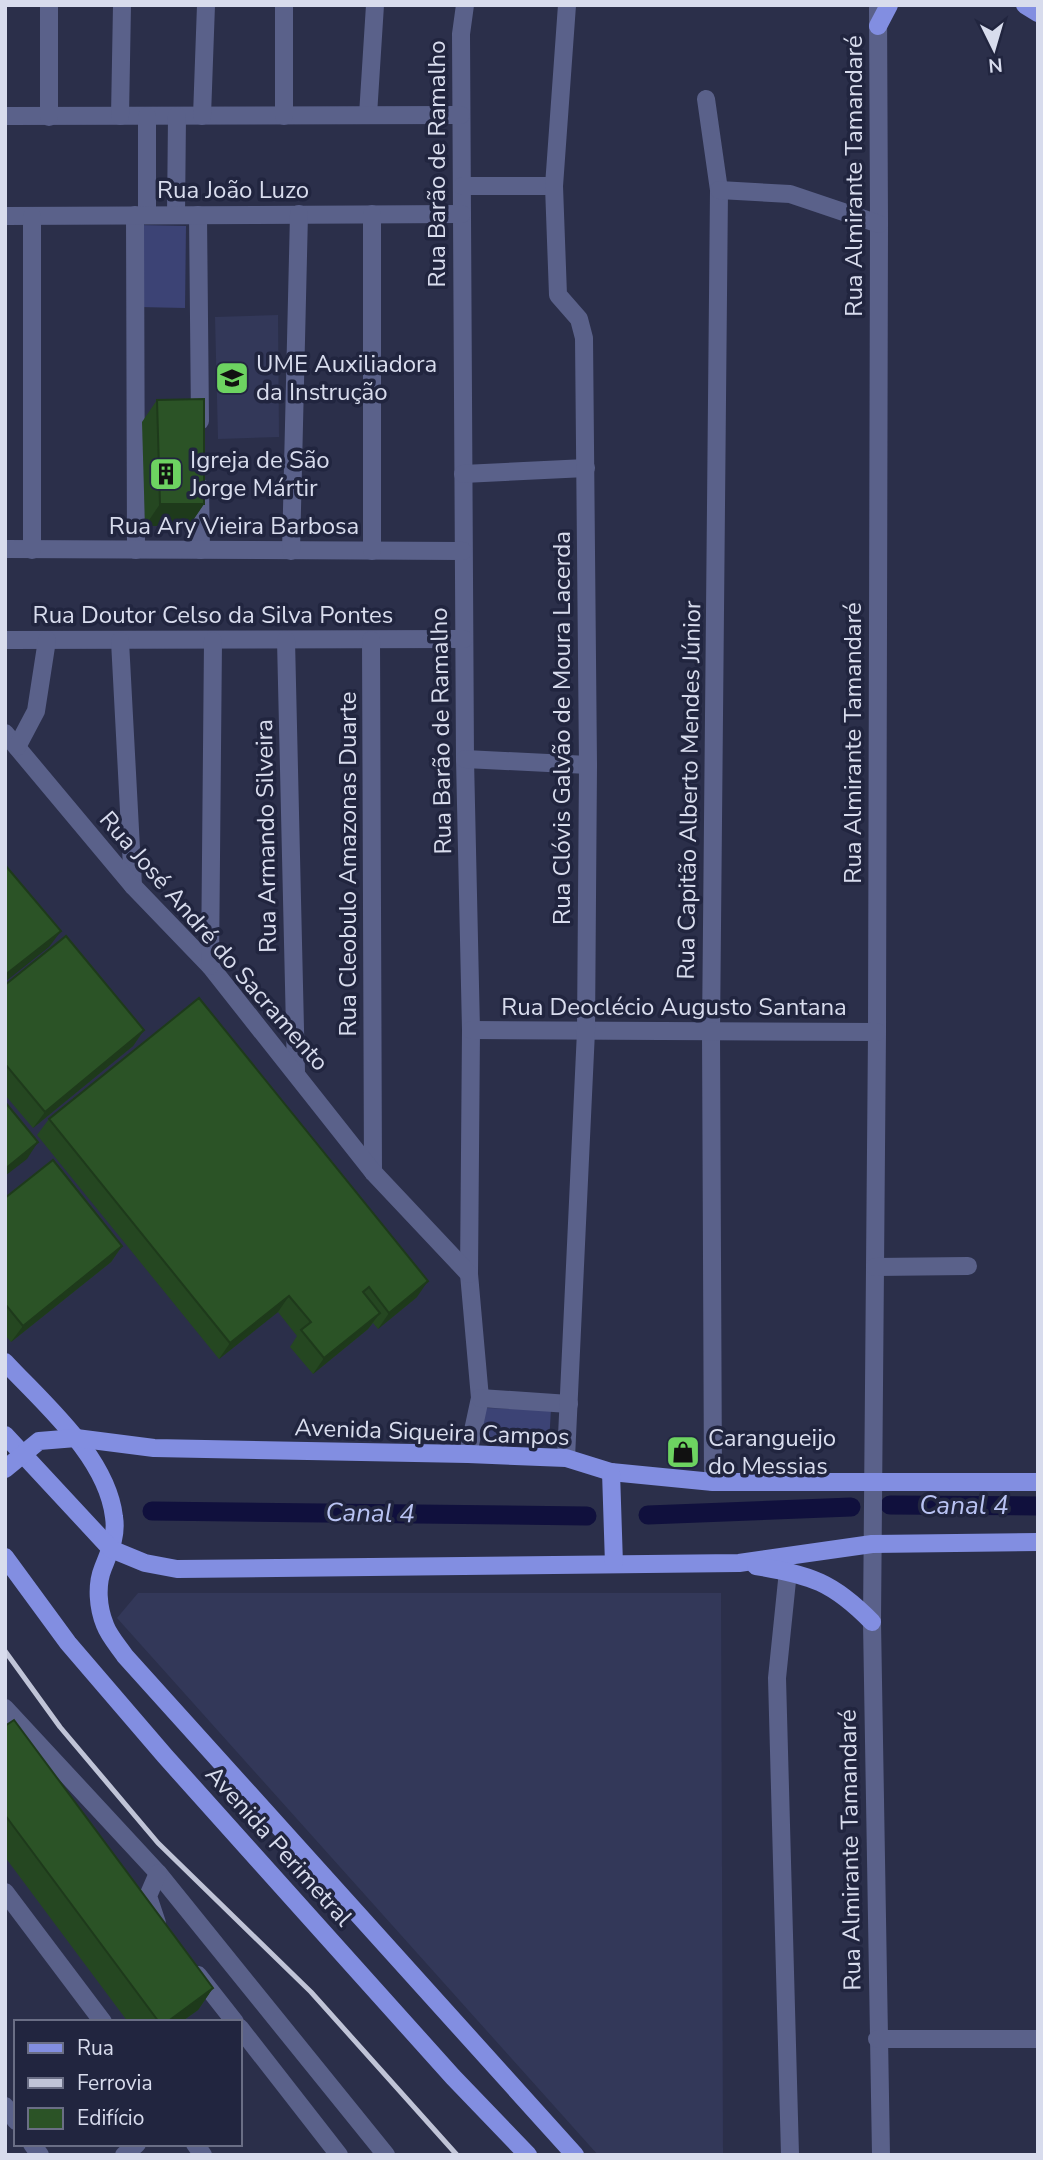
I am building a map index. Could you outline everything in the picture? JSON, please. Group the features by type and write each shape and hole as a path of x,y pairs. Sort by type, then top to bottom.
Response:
{"main road":[{"path":"878,26 888,5"},
{"path":"1025,5 1038,13"},
{"name":"Avenida Perimetral","path":"5,1362 76,1438 96,1467 111,1500 115,1537 102,1572 98,1597 105,1626 125,1656 575,2155"},
{"path":"5,1435 111,1549 145,1563 177,1569 614,1555 739,1563 789,1572 823,1582 852,1602 872,1622"},
{"name":"Avenida Siqueira Campos","path":"5,1469 39,1441 76,1438 154,1448 566,1458 611,1479 873,1486 1038,1482"},
{"path":"611,1479 614,1555"},
{"path":"739,1563 872,1540 1038,1542"},
{"name":"Avenida Perimetral","path":"6,1555 68,1643 165,1756 523,2153"}],"street":[{"path":"49,5 49,117"},
{"path":"120,116 122,5"},
{"path":"202,116 206,5"},
{"path":"284,5 284,116"},
{"path":"368,115 375,5"},
{"name":"Rua Barão de Ramalho","path":"465,5 461,34 461,115 465,759 471,1030 469,1274 480,1398 468,1454"},
{"name":"Rua Clóvis Galvão de Moura Lacerda","path":"566,1458 586,1031 588,765 584,338 579,319 558,295 554,186 567,5"},
{"name":"Rua Almirante Tamandaré","path":"877,5 877,1032 872,1622 881,2155"},
{"name":"Rua Capitão Alberto Mendes Júnior","path":"706,99 719,190 711,1032 713,1482"},
{"path":"5,116 461,115"},
{"path":"136,550 141,215 147,116"},
{"path":"176,215 177,116"},
{"path":"462,186 554,186"},
{"path":"719,190 790,194 879,224"},
{"path":"291,551 299,214"},
{"path":"372,214 372,551"},
{"name":"Rua João Luzo","path":"5,216 462,214"},
{"path":"198,215 200,440"},
{"path":"32,216 32,550"},
{"path":"200,467 201,550"},
{"path":"463,474 586,468"},
{"name":"Rua Ary Vieira Barbosa","path":"5,549 463,551"},
{"name":"Rua Doutor Celso da Silva Pontes","path":"5,640 464,639"},
{"path":"11,740 36,711 47,640"},
{"name":"Rua Armando Silveira","path":"286,640 296,1072"},
{"name":"Rua Cleobulo Amazonas Duarte","path":"371,640 373,1172"},
{"path":"120,641 133,886"},
{"path":"210,966 213,641"},
{"name":"Rua José André do Sacramento","path":"11,740 133,886 210,966 373,1172 469,1274"},
{"path":"465,759 588,765"},
{"name":"Rua Deoclécio Augusto Santana","path":"471,1030 877,1032"},
{"path":"875,1267 968,1266"},
{"path":"480,1398 569,1404"},
{"path":"789,1572 777,1678 790,2155"},
{"path":"5,1708 158,1873 386,2155"},
{"path":"158,1873 148,1896 155,1921 171,1941"},
{"path":"5,1892 101,2020"},
{"path":"187,1961 232,2020"},
{"path":"242,2031 339,2155"},
{"path":"877,2039 1038,2039"}],"shaded area":[{"path":"137,225 186,226 185,308 139,307"},
{"name":"UME Auxiliadora da Instrução","path":"278,315 279,437 218,439 215,317"},
{"path":"485,1408 551,1409 549,1443 491,1439 481,1422"},
{"path":"138,1593 721,1593 723,2155 598,2155 117,1618"}],"building":[{"path":"204,399 204,504 160,504 157,400"},
{"path":"5,865 61,931 5,975"},
{"path":"66,936 144,1030 45,1112 5,1064 5,985"},
{"path":"199,998 428,1281 389,1313 369,1287 363,1292 380,1313 324,1358 301,1330 311,1322 289,1296 230,1343 49,1119"},
{"path":"5,1102 38,1142 5,1169"},
{"path":"53,1160 122,1246 23,1326 5,1304 5,1198"},
{"path":"14,1720 213,1988 170,2020 158,2020 5,1815 5,1726"}],"waterway":[{"name":"Canal 4","path":"890,1505 1038,1506"},
{"name":"Canal 4","path":"648,1515 851,1507"},
{"name":"Canal 4","path":"152,1511 587,1516"}],"railway":[{"path":"5,1651 60,1727 158,1843 311,1992 457,2155"}],"place":[{"name":"UME Auxiliadora da Instrução","path":"232,378"},
{"name":"Igreja de São Jorge Mártir","path":"166,474"},
{"name":"Carangueijo do Messias","path":"683,1452"}]}
